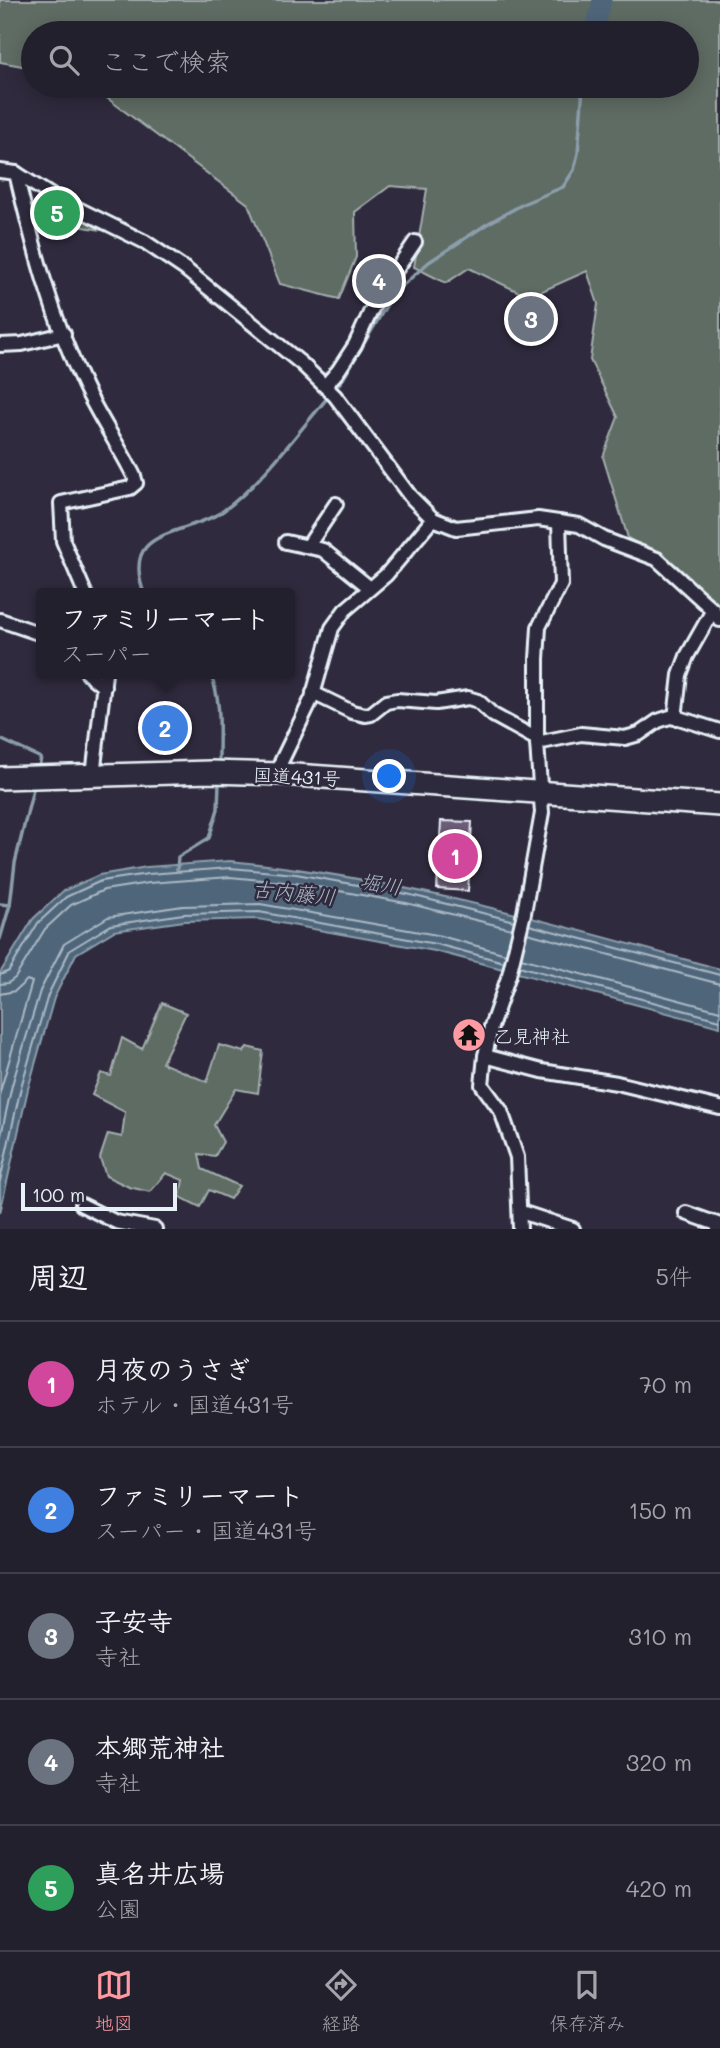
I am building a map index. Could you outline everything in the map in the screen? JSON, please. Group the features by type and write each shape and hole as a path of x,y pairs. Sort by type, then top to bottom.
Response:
{"highway":[{"name":"国道431号","path":"0,778 210,772 281,774 720,805"}],"street":[{"path":"0,171 16,173 52,196 145,242 185,269 302,364 329,390 410,496 433,519 456,528 538,519 579,524 604,539 657,559 716,615 683,666 675,718"},
{"path":"16,173 48,295 85,388 136,483 130,488 61,503 63,541 83,588"},
{"path":"329,390 351,353 377,298 415,242"},
{"path":"0,345 22,344 64,334"},
{"path":"307,546 336,504"},
{"path":"281,774 281,762 313,693 332,628 345,610 386,575 433,519"},
{"path":"520,1229 517,1157 501,1111 482,1086 483,1048 509,975 524,913 542,813 537,741 537,659 540,627 561,584 559,522"},
{"path":"286,542 323,550 370,588"},
{"path":"0,620 36,632"},
{"path":"94,679 104,687"},
{"path":"93,775 105,679"},
{"path":"313,693 352,712 365,715 371,714 386,702 397,700 436,703 468,698 478,701 493,715 537,741 581,734 625,738 639,734 658,721 675,718 720,731"},
{"path":"483,1048 542,1071 617,1083 720,1108"},
{"path":"82,1205 116,1222 155,1229"},
{"path":"521,1212 573,1229"},
{"path":"686,1213 720,1225 718,1229"}],"shaded area":[{"path":"0,0 720,0 720,608 718,610 676,565 628,538 603,457 618,417 590,360 598,304 587,271 529,297 469,268 446,283 414,267 427,189 390,186 355,212 356,257 339,299 280,284 248,204 107,98 699,98 699,21 21,21 21,66 0,62"},
{"path":"47,198 119,233 37,219 34,207"},
{"path":"162,1003 186,1013 162,1063 207,1082 219,1045 244,1052 247,1047 263,1051 258,1093 236,1089 214,1125 223,1142 215,1156 199,1154 202,1169 239,1186 230,1199 209,1190 200,1207 180,1197 183,1180 166,1173 150,1192 129,1187 106,1176 100,1158 108,1134 122,1137 125,1112 92,1095 101,1073 111,1076 122,1038 142,1049"}],"water":[{"name":"古内藤川","path":"230,861 355,878 478,904 720,969 720,1027 435,951 258,919 184,921 114,931 76,954 54,998 28,1089 0,1213 0,973 33,919 63,891 99,875 147,867"}],"building":[{"path":"530,310 557,319 553,334 541,333 542,330 525,324"},
{"path":"151,718 182,719 182,738 151,737"},
{"path":"441,821 472,822 468,891 437,889"}],"waterway":[{"path":"597,21 602,0"},
{"path":"334,390 393,294 429,262 487,224 525,203 563,187 574,170 578,153 582,98"},
{"path":"143,588 139,563 146,547 161,536 214,516 237,500 265,472 329,396"},
{"path":"212,679 218,704 219,758"},
{"path":"0,739 41,758 38,770"},
{"path":"177,870 178,857 209,838 218,809 219,783"},
{"path":"10,905 15,863 34,785"},
{"path":"0,904 10,905 0,939"}],"place":[{"name":"真名井広場","path":"57,213"},
{"name":"本郷荒神社","path":"379,281"},
{"name":"子安寺","path":"531,319"},
{"name":"ファミリーマート","path":"165,728"},
{"name":"月夜のうさぎ","path":"455,856"},
{"name":"乙見神社","path":"469,1035"}],"water label":[{"name":"堀川","path":"381,883"}]}
